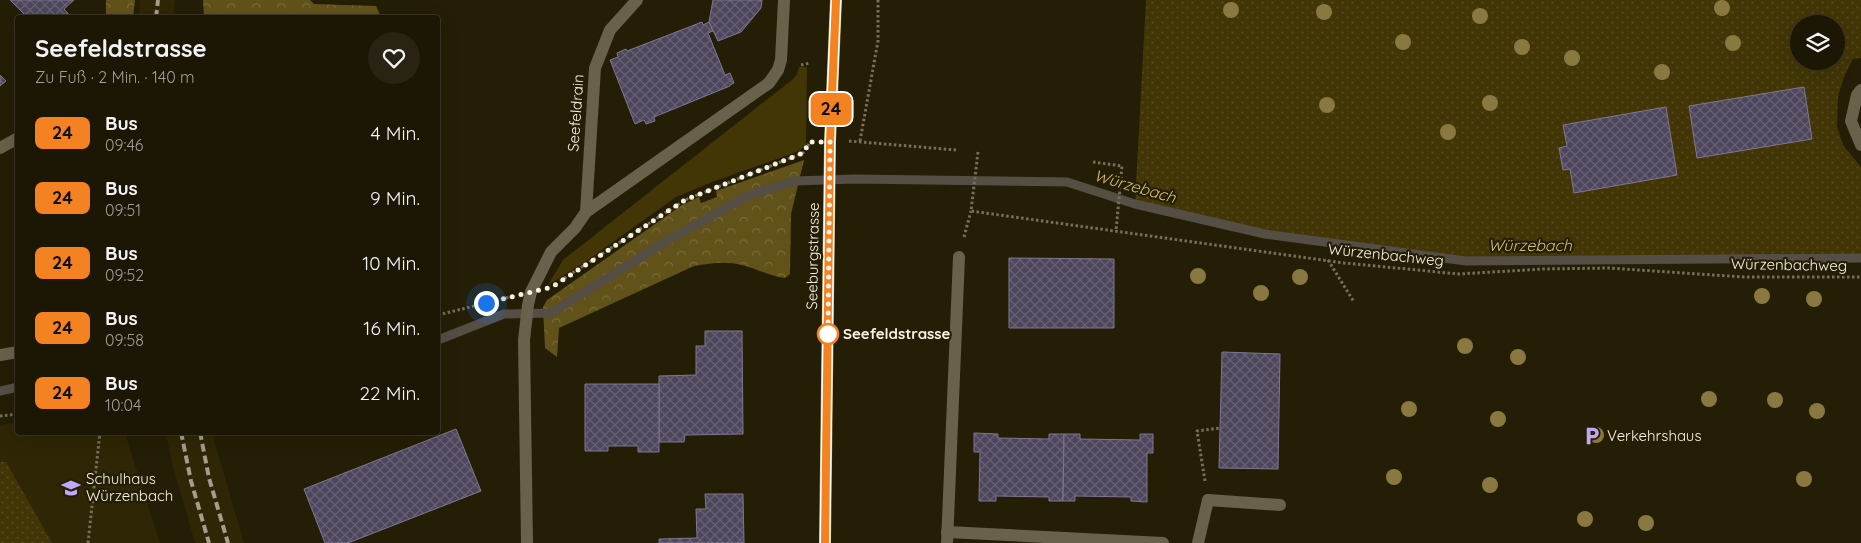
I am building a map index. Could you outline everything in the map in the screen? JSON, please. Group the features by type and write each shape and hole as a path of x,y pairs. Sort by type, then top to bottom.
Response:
{"main road":[{"name":"Seeburgstrasse","path":"825,543 830,142 836,0"}],"street":[{"name":"Seefeldrain","path":"586,212 595,68 610,30 638,0"},
{"path":"527,543 524,340 531,292 551,252 575,228 586,212 769,83 778,70 781,60 784,0"},
{"path":"1861,90 1857,96 1851,121 1861,145"},
{"path":"0,148 15,140"},
{"path":"960,256 947,537 1163,543"},
{"path":"0,355 15,352"},
{"path":"1198,543 1208,500 1280,505"}],"path":[{"path":"860,141 878,41 878,0"},
{"path":"440,315 552,287 685,200 803,153 810,142 860,141 956,150"},
{"path":"960,256 971,211 978,152"},
{"path":"1093,162 1122,166 1116,231"},
{"name":"Würzenbachweg","path":"971,211 1328,260 1459,274 1543,269 1608,268 1744,277 1861,277"},
{"path":"1328,260 1354,302"},
{"path":"0,416 15,414"},
{"path":"1208,500 1197,431 1220,428"},
{"path":"88,543 100,435"}],"shaded area":[{"path":"140,0 175,0 173,15 139,15"},
{"path":"1146,0 1861,0 1861,58 1853,59 1845,74 1838,96 1837,127 1843,145 1861,167 1861,258 1466,261 1265,234 1135,204"},
{"path":"799,67 807,67 806,145 799,151 676,197 585,262 548,285 563,260 793,79"},
{"name":"Schulhaus Würzenbach","path":"15,422 15,435 126,435 160,543 0,543 0,425"},
{"path":"166,435 213,435 244,543 195,543 172,463"},
{"path":"0,462 6,462 52,543 0,543"}],"green space":[{"path":"106,0 135,0 133,15 106,15"},
{"path":"203,0 310,0 314,4 376,6 380,15 204,15"},
{"path":"804,160 791,214 790,274 785,278 730,263 694,266 559,328 557,357 545,348 543,307 547,300 682,205 699,197 701,203 717,197 716,191"}],"building":[{"path":"10,0 74,0 64,9 69,15 25,15"},
{"path":"713,0 762,0 761,8 741,32 718,41 709,22"},
{"path":"702,22 703,25 709,22 713,31 708,33 725,75 730,73 734,83 654,117 655,121 646,124 644,120 635,124 610,60 618,57 617,53 626,49 627,51"},
{"path":"0,75 6,81 0,86"},
{"path":"1804,87 1812,139 1697,158 1689,106"},
{"path":"1666,107 1677,175 1574,193 1570,169 1563,170 1559,148 1567,146 1563,125"},
{"path":"1009,258 1114,259 1114,328 1009,328"},
{"path":"705,331 742,331 743,434 685,435 684,442 659,442 659,376 696,375 696,346 705,346"},
{"path":"1222,352 1280,354 1278,469 1219,468"},
{"path":"585,384 659,384 659,452 638,452 638,446 608,446 608,451 585,451"},
{"path":"456,429 481,491 348,543 325,543 304,489"},
{"path":"974,433 998,434 998,438 1049,439 1049,434 1064,434 1063,501 1049,501 1049,497 996,496 996,501 979,501 980,452 974,452"},
{"path":"1064,434 1080,434 1080,439 1140,440 1140,434 1153,434 1153,453 1147,453 1147,502 1131,501 1131,497 1075,496 1075,501 1063,501"},
{"path":"705,494 743,494 744,543 659,543 659,539 697,538 696,509 706,509"}],"waterway":[{"name":"Würzebach","path":"440,339 504,314 551,313 668,240 749,195 794,181 855,179 1067,182 1135,204 1265,234 1466,261 1861,258"},
{"name":"Würzebach","path":"0,391 15,388"}],"railway":[{"path":"156,15 158,0"},
{"path":"182,435 191,481 209,543"},
{"path":"201,435 209,478 228,543"}],"bus line":[{"name":"24","path":"825,543 830,142 836,0"}],"place":[{"name":"Seefeldstrasse","path":"828,334"},
{"name":"Verkehrshaus","path":"1592,436"},
{"name":"Schulhaus Würzenbach","path":"71,488"}],"route":[{"path":"486,303 552,287 685,200 803,153 810,142 830,142 828,334"}]}
